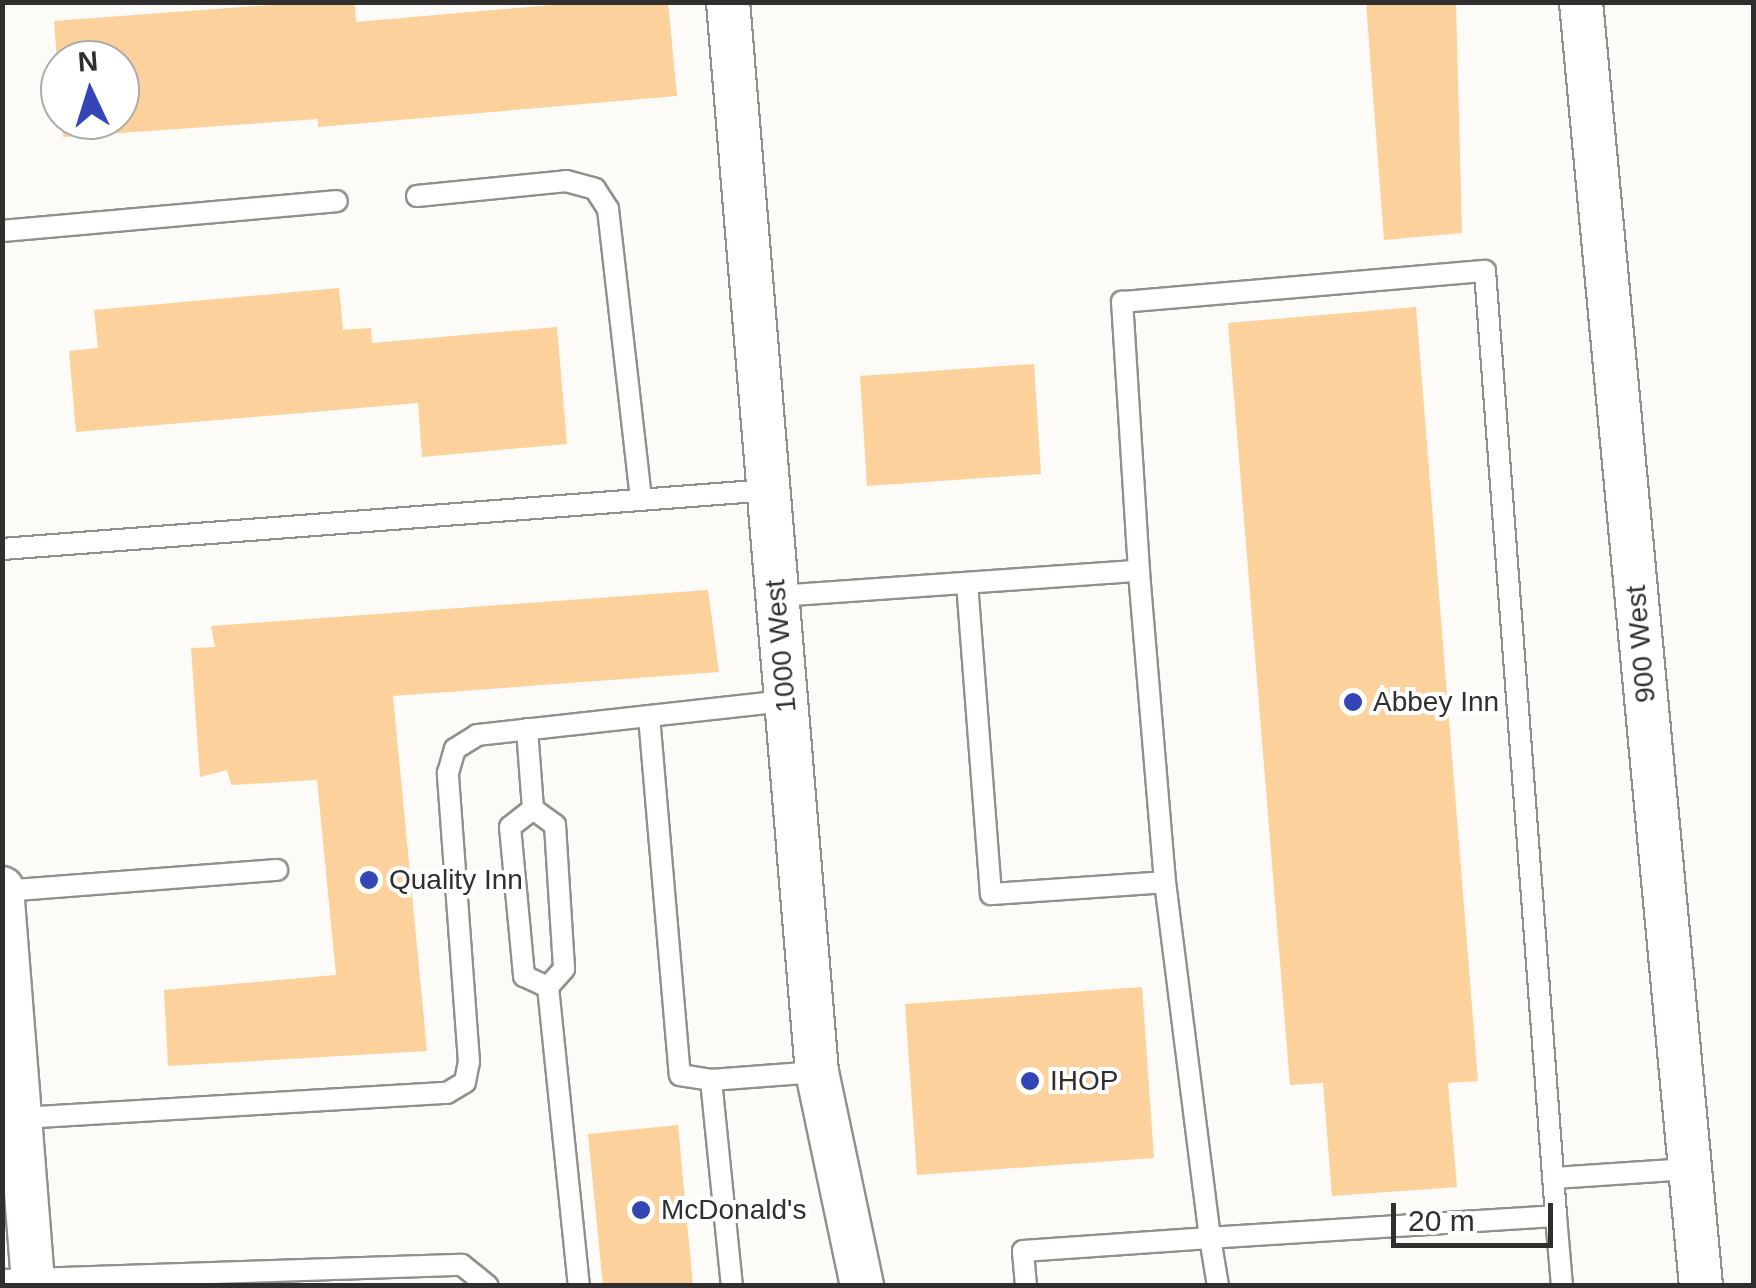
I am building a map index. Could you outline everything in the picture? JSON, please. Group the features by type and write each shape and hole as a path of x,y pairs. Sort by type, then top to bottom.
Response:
{"street":[{"name":"1000 West","path":"728,2 817,1072 862,1286"},
{"name":"900 West","path":"1581,2 1701,1286"},
{"path":"3,890 7,999 21,1118 23,1281"}],"lane":[{"path":"418,196 566,181 595,189 608,209 642,499"},
{"path":"2,232 337,202"},
{"path":"1218,1286 1166,882 1138,571 1122,302 1484,272 1562,1286"},
{"path":"2,550 768,490"},
{"path":"777,596 1138,571"},
{"path":"967,583 992,894 1166,882"},
{"path":"21,1118 447,1094 465,1082 448,773 455,749 477,735 526,728 786,702"},
{"path":"650,716 674,1061 680,1074 711,1080 817,1072"},
{"path":"526,728 533,809 555,825 564,968 548,987 579,1286"},
{"path":"533,809 510,826 524,976 548,987"},
{"path":"3,890 278,870"},
{"path":"711,1080 732,1286"},
{"path":"1553,1178 1690,1168"},
{"path":"1026,1286 1023,1250 1556,1216"},
{"path":"23,1281 160,1282 462,1265 488,1286"}],"building":[{"path":"310,2 355,2 356,22 586,2 668,2 677,96 318,127 318,119 140,132 140,40 55,40 54,21"},
{"path":"1366,2 1456,2 1462,233 1384,240"},
{"path":"339,288 343,330 371,328 372,343 557,327 567,444 422,457 418,403 76,432 69,351 98,348 94,310"},
{"name":"Abbey Inn","path":"1416,307 1478,1081 1448,1083 1457,1187 1332,1196 1323,1083 1290,1085 1228,323"},
{"path":"1034,364 1041,474 867,486 860,376"},
{"name":"Quality Inn","path":"708,590 719,672 393,696 427,1051 168,1066 164,990 336,975 317,780 231,785 227,770 200,777 191,648 215,647 211,626"},
{"name":"IHOP","path":"1142,987 1154,1158 917,1175 905,1004"},
{"name":"McDonald's","path":"678,1125 693,1286 603,1286 588,1134"}],"place":[{"name":"Abbey Inn","path":"1353,702"},
{"name":"Quality Inn","path":"369,880"},
{"name":"IHOP","path":"1030,1081"},
{"name":"McDonald's","path":"641,1210"}]}
